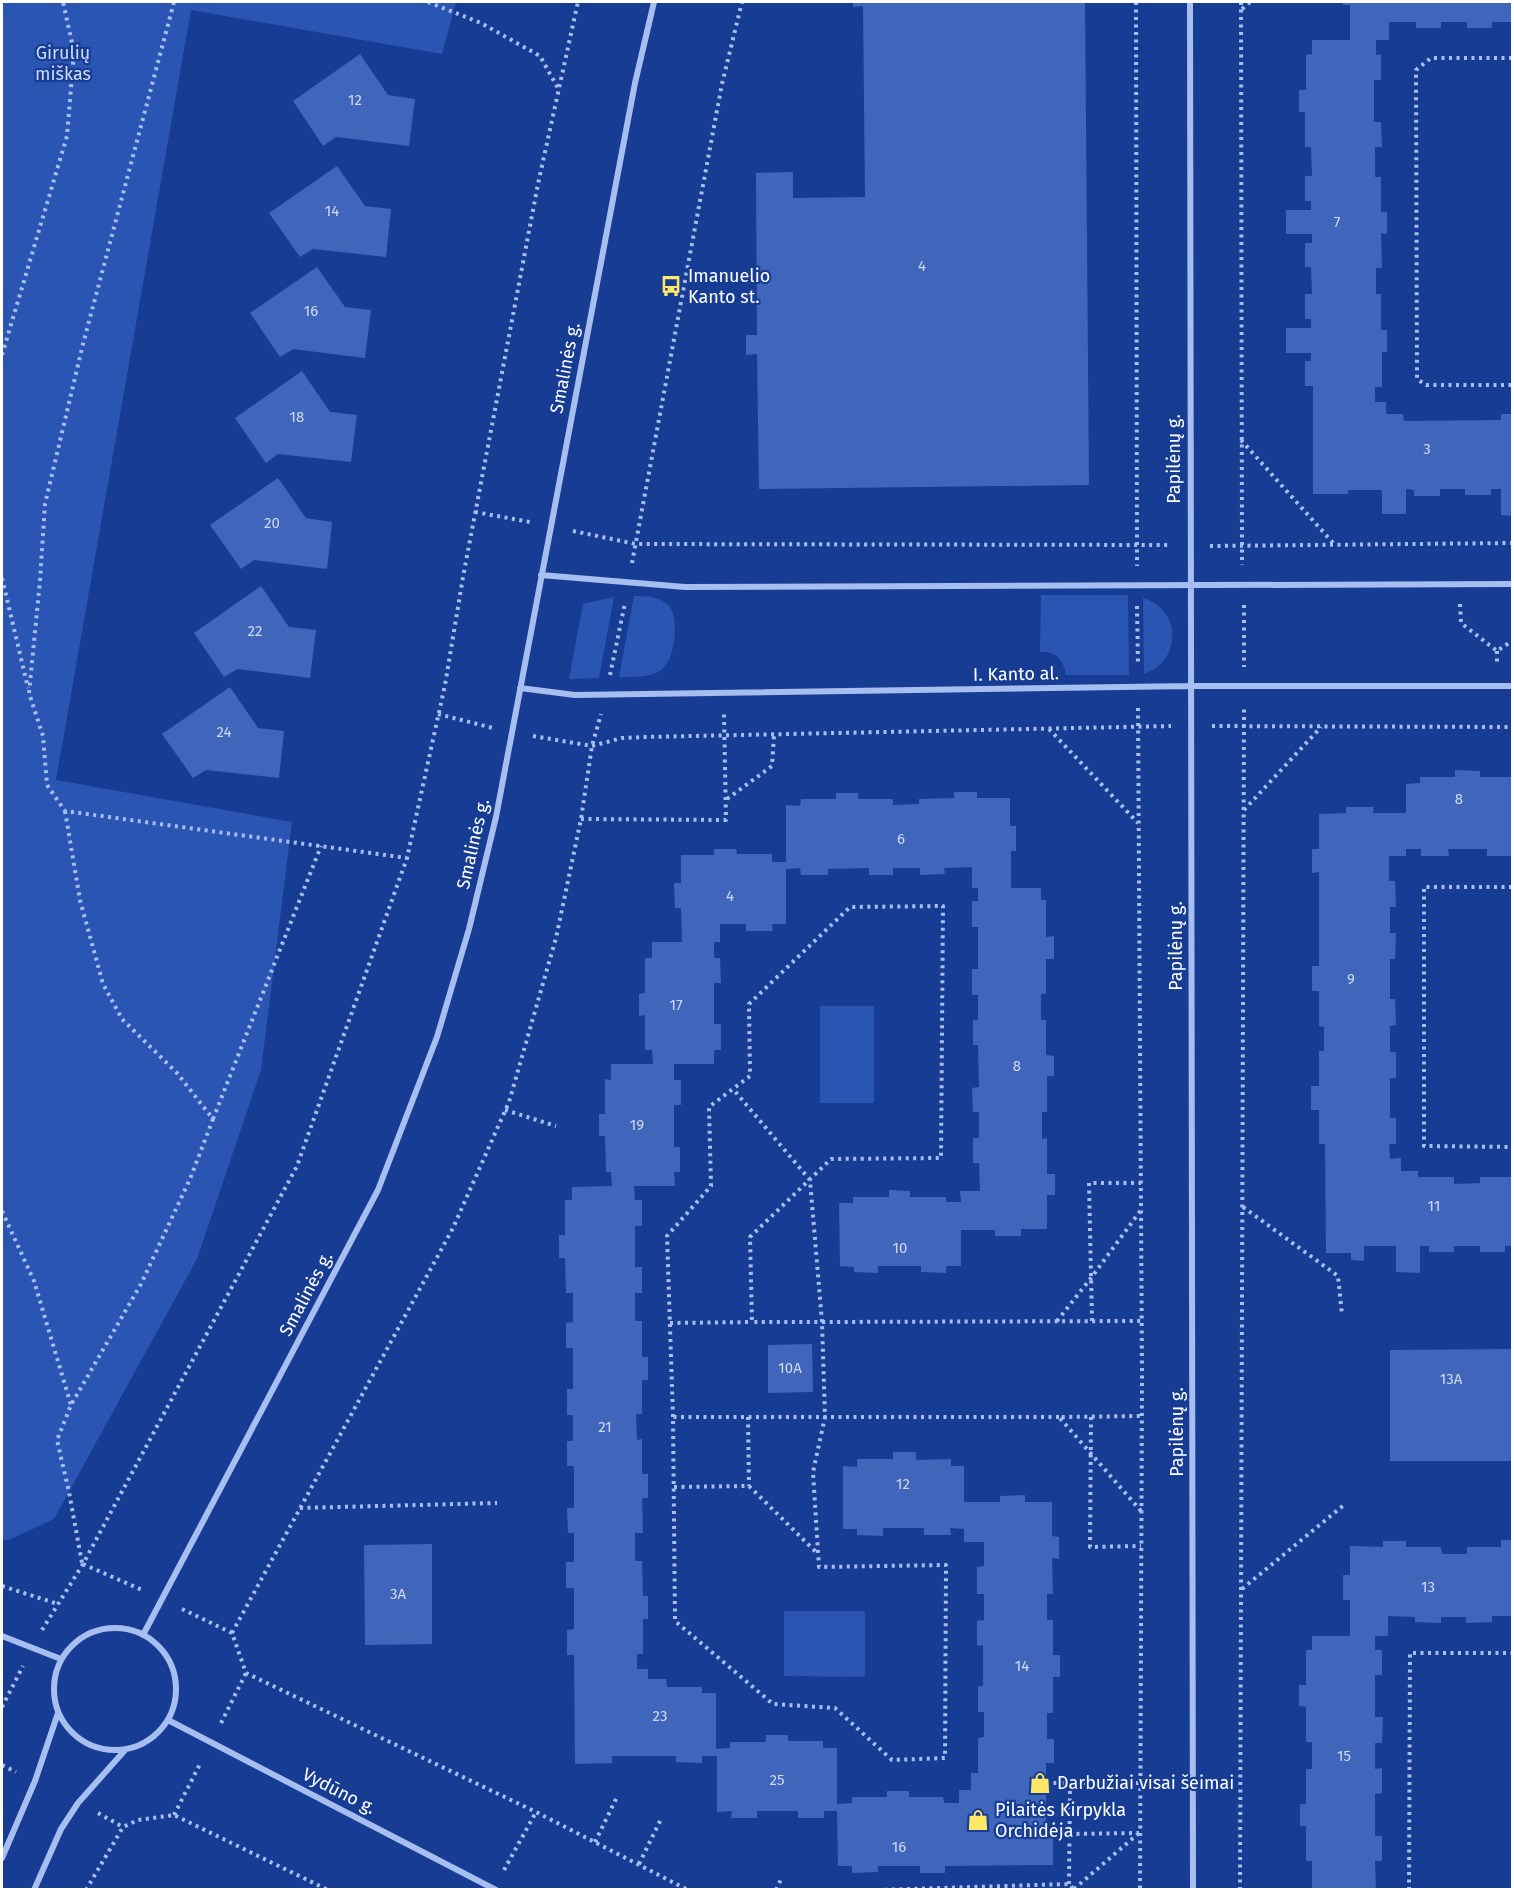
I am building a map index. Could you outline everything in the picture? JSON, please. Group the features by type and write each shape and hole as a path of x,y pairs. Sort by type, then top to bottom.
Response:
{"street":[{"name":"Smalinės g.","path":"143,1635 378,1191 437,1038 469,929 496,817 635,83 654,2"},
{"name":"Papilėnų g.","path":"1190,2 1189,546 1193,1890"},
{"path":"541,575 686,587 1512,585"},
{"name":"I. Kanto al.","path":"520,687 575,695 1138,687 1512,686"},
{"path":"106,1628 125,1628 143,1635 159,1646 171,1663 176,1682 175,1702 168,1720 157,1734 142,1744 126,1749 109,1750 93,1746 78,1738 66,1727 58,1713 53,1695 54,1677 61,1659 72,1644 88,1634 106,1628"},
{"path":"2,1636 61,1659"},
{"path":"2,1858 35,1781 58,1713"},
{"name":"Vydūno g.","path":"168,1720 495,1889"},
{"path":"34,1890 61,1829 78,1803 126,1749"}],"path":[{"path":"2,355 13,311 67,136 74,52 63,2"},
{"path":"29,693 45,504 83,344 174,2"},
{"path":"428,2 481,23 540,56 559,90"},
{"path":"321,846 190,1179 141,1284 71,1406 57,1440 83,1564 297,1166 407,858 438,714 538,184 578,2"},
{"path":"688,1890 536,1812 246,1673 232,1633 453,1228 505,1110 556,938 592,746 607,694 629,583 722,84 742,2"},
{"path":"1136,2 1142,1321 1140,1890"},
{"path":"1240,1890 1244,810 1244,584 1241,546 1241,2"},
{"path":"1241,9 1250,2"},
{"path":"1512,58 1431,58 1416,70 1417,379 1426,385 1512,385"},
{"path":"1241,439 1334,544"},
{"path":"475,512 636,544 1241,546 1512,543"},
{"path":"2,578 29,693 43,736 47,785 65,811 80,900 103,984 122,1019 177,1074 213,1119"},
{"path":"1460,584 1461,623 1497,651 1512,641"},
{"path":"580,819 726,820 724,692"},
{"path":"438,714 511,733 592,746 622,738 1138,727 1512,727"},
{"path":"1244,810 1322,726"},
{"path":"1049,729 1139,824"},
{"path":"726,800 772,766 774,735"},
{"path":"65,811 407,858"},
{"path":"1512,887 1424,887 1424,1146 1512,1147"},
{"path":"733,1089 810,1180 822,1322 825,1417 813,1472 819,1567 946,1565 945,1758 892,1760 835,1708 773,1704 675,1621 673,1417 667,1236 711,1186 709,1107 750,1076 749,1004 850,907 943,906 941,1158 831,1160 810,1180 750,1237 752,1322"},
{"path":"505,1110 556,1126"},
{"path":"1092,1321 1089,1184 1141,1183"},
{"path":"1243,1208 1338,1276 1342,1315"},
{"path":"1056,1321 1141,1210"},
{"path":"2,1211 34,1281 71,1406"},
{"path":"670,1323 1142,1321"},
{"path":"673,1417 1142,1416"},
{"path":"748,1417 749,1486"},
{"path":"1059,1417 1141,1511"},
{"path":"1091,1417 1090,1547 1141,1546"},
{"path":"674,1487 749,1486 818,1553"},
{"path":"300,1508 497,1503"},
{"path":"1241,1590 1346,1504"},
{"path":"2,1586 58,1604"},
{"path":"1409,1890 1410,1653 1512,1653"},
{"path":"1046,1783 1140,1783"},
{"path":"1070,1784 1069,1884 1074,1889 1139,1833"},
{"path":"595,1842 617,1797"},
{"path":"495,1889 536,1812"},
{"path":"86,1890 123,1827 138,1820 174,1815 328,1890"},
{"path":"639,1864 661,1819"},
{"path":"1069,1834 1139,1833"},
{"path":"776,1890 782,1877"},
{"path":"877,1890 1069,1884"}],"green space":[{"name":"Girulių miškas","path":"2,2 456,2 442,54 191,10 56,780 292,822 261,1070 197,1259 54,1519 9,1540 2,1540"},
{"path":"1041,595 1128,595 1129,675 1066,675 1061,661 1055,655 1040,652"},
{"path":"634,596 657,598 669,606 674,620 674,640 669,659 660,671 646,676 619,677"},
{"path":"614,597 599,678 569,679 583,604"},
{"path":"1143,598 1156,604 1165,613 1172,635 1171,647 1165,658 1144,674"},
{"path":"820,1006 874,1006 874,1103 820,1103"},
{"path":"784,1611 865,1611 865,1677 784,1676"}],"building":[{"path":"853,2 1085,2 1089,485 759,489 757,354 746,355 746,335 757,335 756,173 793,172 793,198 865,197 863,6 853,7"},
{"path":"1343,2 1512,2 1512,22 1492,22 1492,28 1467,28 1467,22 1441,22 1441,28 1416,28 1416,22 1389,22 1389,40 1376,40 1376,55 1381,54 1381,80 1374,80 1374,122 1381,122 1382,147 1375,147 1375,177 1381,177 1381,212 1387,212 1387,234 1381,233 1382,268 1376,268 1376,294 1381,294 1381,330 1387,330 1387,352 1382,352 1382,387 1375,387 1375,402 1386,402 1386,414 1403,414 1404,421 1501,420 1501,414 1512,414 1512,516 1501,515 1501,489 1491,489 1491,495 1465,495 1465,489 1440,489 1440,496 1414,496 1414,490 1406,489 1406,514 1382,514 1382,490 1348,490 1348,494 1313,494 1313,386 1305,386 1305,361 1311,361 1311,353 1286,353 1286,328 1311,328 1311,319 1305,319 1305,294 1312,294 1311,267 1305,267 1305,243 1312,243 1312,234 1286,234 1286,210 1311,210 1311,201 1305,201 1305,176 1312,176 1311,147 1305,147 1305,112 1299,112 1299,90 1306,90 1306,55 1312,54 1312,40 1350,40 1350,5 1343,5"},
{"path":"360,54 388,95 415,99 409,146 336,137 323,146 293,101"},
{"path":"337,166 365,206 391,209 386,257 313,249 300,257 269,213"},
{"path":"317,267 345,307 371,310 365,358 293,349 280,357 250,313"},
{"path":"302,371 330,412 357,415 351,462 278,454 266,463 235,418"},
{"path":"278,478 306,518 332,522 327,569 254,560 241,569 210,525"},
{"path":"261,586 289,627 316,630 310,678 237,669 224,677 194,633"},
{"path":"230,687 258,728 284,731 279,778 206,770 193,778 162,734"},
{"path":"1455,770 1480,771 1480,777 1512,777 1512,856 1487,856 1487,849 1448,849 1449,856 1421,856 1421,849 1406,849 1406,856 1389,856 1389,881 1395,881 1396,907 1390,907 1390,933 1396,933 1395,959 1390,959 1390,999 1395,999 1396,1025 1390,1026 1390,1052 1396,1052 1396,1078 1390,1078 1390,1118 1396,1118 1396,1144 1389,1144 1390,1159 1401,1158 1401,1171 1418,1171 1418,1177 1454,1177 1454,1184 1480,1183 1480,1177 1512,1177 1512,1246 1505,1246 1505,1252 1480,1252 1480,1246 1454,1246 1454,1252 1429,1252 1429,1246 1420,1246 1420,1273 1396,1272 1396,1246 1364,1246 1364,1261 1351,1260 1351,1253 1326,1253 1325,1144 1319,1144 1319,1110 1311,1110 1311,1086 1319,1086 1319,1051 1324,1051 1324,1027 1319,1026 1319,991 1312,991 1312,966 1319,966 1319,872 1312,873 1312,849 1319,849 1319,814 1346,813 1346,807 1374,807 1373,813 1406,813 1406,784 1420,783 1420,777 1455,777"},
{"path":"954,792 977,792 977,798 1010,798 1010,826 1016,826 1016,851 1011,851 1011,888 1041,888 1041,900 1046,900 1046,937 1054,936 1054,959 1046,959 1046,994 1041,994 1041,1020 1046,1020 1046,1055 1054,1056 1054,1076 1047,1076 1047,1112 1042,1112 1042,1139 1047,1138 1047,1174 1055,1174 1055,1195 1047,1195 1047,1229 1021,1229 1021,1236 995,1236 995,1230 961,1230 961,1266 946,1266 946,1273 921,1272 921,1266 878,1266 878,1273 854,1272 854,1267 840,1266 839,1203 853,1203 853,1197 889,1197 889,1190 910,1191 910,1197 946,1197 946,1202 961,1202 960,1191 980,1191 979,1163 973,1163 973,1138 979,1138 979,1112 973,1112 972,1088 979,1087 978,1045 973,1045 973,1020 978,1020 978,995 972,995 972,969 978,969 978,927 972,927 972,901 978,901 978,888 972,888 972,867 944,868 945,874 920,875 920,868 893,868 893,875 869,875 869,868 828,869 828,875 801,875 800,868 786,869 786,924 772,924 773,931 746,931 746,924 720,924 720,942 714,942 714,958 720,958 721,983 714,983 714,1024 721,1024 721,1050 714,1050 714,1064 674,1064 674,1080 681,1080 681,1105 674,1105 674,1147 680,1147 680,1172 674,1172 675,1186 634,1186 635,1200 642,1200 642,1226 635,1226 635,1267 642,1267 642,1293 635,1293 635,1321 642,1321 642,1357 648,1357 648,1380 642,1380 642,1414 636,1414 637,1440 642,1439 642,1474 648,1474 648,1498 642,1498 643,1533 635,1533 635,1561 642,1561 643,1596 648,1596 648,1619 643,1619 643,1654 637,1654 637,1669 648,1669 648,1679 666,1679 667,1687 702,1687 702,1693 716,1693 716,1749 730,1748 730,1742 766,1742 766,1735 788,1735 788,1741 823,1741 823,1748 837,1748 837,1804 852,1803 852,1797 887,1797 887,1791 909,1791 909,1797 943,1797 944,1803 959,1803 959,1790 971,1790 971,1773 978,1773 978,1738 984,1737 984,1712 978,1712 978,1686 983,1686 983,1645 977,1646 977,1621 984,1620 984,1594 977,1594 977,1567 984,1566 984,1542 964,1542 964,1529 950,1528 951,1535 924,1535 924,1528 883,1528 883,1536 857,1535 857,1529 843,1529 843,1466 857,1467 857,1459 893,1459 893,1452 916,1452 916,1460 951,1459 951,1466 964,1466 964,1502 1000,1502 1000,1496 1025,1495 1025,1502 1052,1502 1052,1536 1059,1537 1059,1559 1052,1558 1053,1594 1047,1594 1047,1620 1053,1620 1053,1655 1060,1655 1060,1677 1053,1677 1053,1713 1047,1713 1047,1739 1054,1739 1054,1763 1046,1763 1046,1829 1053,1829 1053,1865 945,1866 945,1873 920,1873 920,1866 878,1866 878,1872 852,1873 852,1866 838,1866 837,1811 824,1811 824,1818 798,1818 798,1811 757,1811 757,1818 731,1818 732,1811 717,1812 717,1756 702,1756 702,1763 676,1762 676,1756 612,1756 612,1763 575,1764 574,1655 567,1655 567,1630 574,1629 574,1588 566,1588 566,1562 574,1562 574,1533 568,1533 567,1508 574,1508 574,1466 567,1466 567,1441 573,1441 573,1415 567,1415 567,1389 573,1389 573,1348 566,1348 566,1323 573,1322 573,1293 566,1293 565,1258 559,1258 559,1235 565,1235 565,1200 572,1200 572,1187 612,1186 611,1172 606,1172 605,1136 599,1136 599,1114 605,1114 605,1079 611,1080 611,1064 653,1064 652,1050 645,1050 645,1015 639,1016 639,994 645,993 645,958 652,958 652,942 682,942 681,908 675,908 674,883 681,883 681,855 714,855 714,849 736,849 737,854 772,854 772,862 786,862 786,805 800,806 801,799 836,799 836,793 858,793 858,799 893,799 893,805 919,804 919,799 954,798"},
{"path":"812,1344 813,1392 768,1393 768,1345"},
{"path":"1512,1349 1512,1461 1390,1461 1390,1350"},
{"path":"1501,1540 1512,1540 1512,1616 1492,1616 1492,1622 1466,1623 1466,1617 1441,1617 1441,1623 1415,1622 1415,1617 1388,1616 1388,1636 1375,1636 1375,1650 1382,1650 1382,1675 1375,1675 1375,1717 1383,1717 1382,1743 1375,1743 1375,1769 1382,1768 1382,1793 1375,1794 1375,1836 1382,1836 1382,1861 1375,1861 1376,1890 1312,1890 1312,1861 1306,1861 1306,1826 1300,1826 1300,1804 1306,1804 1306,1769 1312,1769 1312,1742 1306,1742 1306,1707 1299,1706 1299,1685 1306,1685 1306,1650 1312,1650 1312,1636 1350,1636 1350,1600 1343,1600 1343,1575 1350,1575 1350,1546 1383,1547 1383,1541 1406,1541 1406,1547 1441,1547 1442,1554 1467,1554 1467,1547 1501,1547"},
{"path":"432,1544 432,1644 365,1645 364,1545"}],"place":[{"name":"Imanuelio Kanto st.","path":"671,286"},
{"name":"Darbužiai visai šeimai","path":"1040,1783"},
{"name":"Pilaitės Kirpykla Orchidėja","path":"978,1820"}]}
